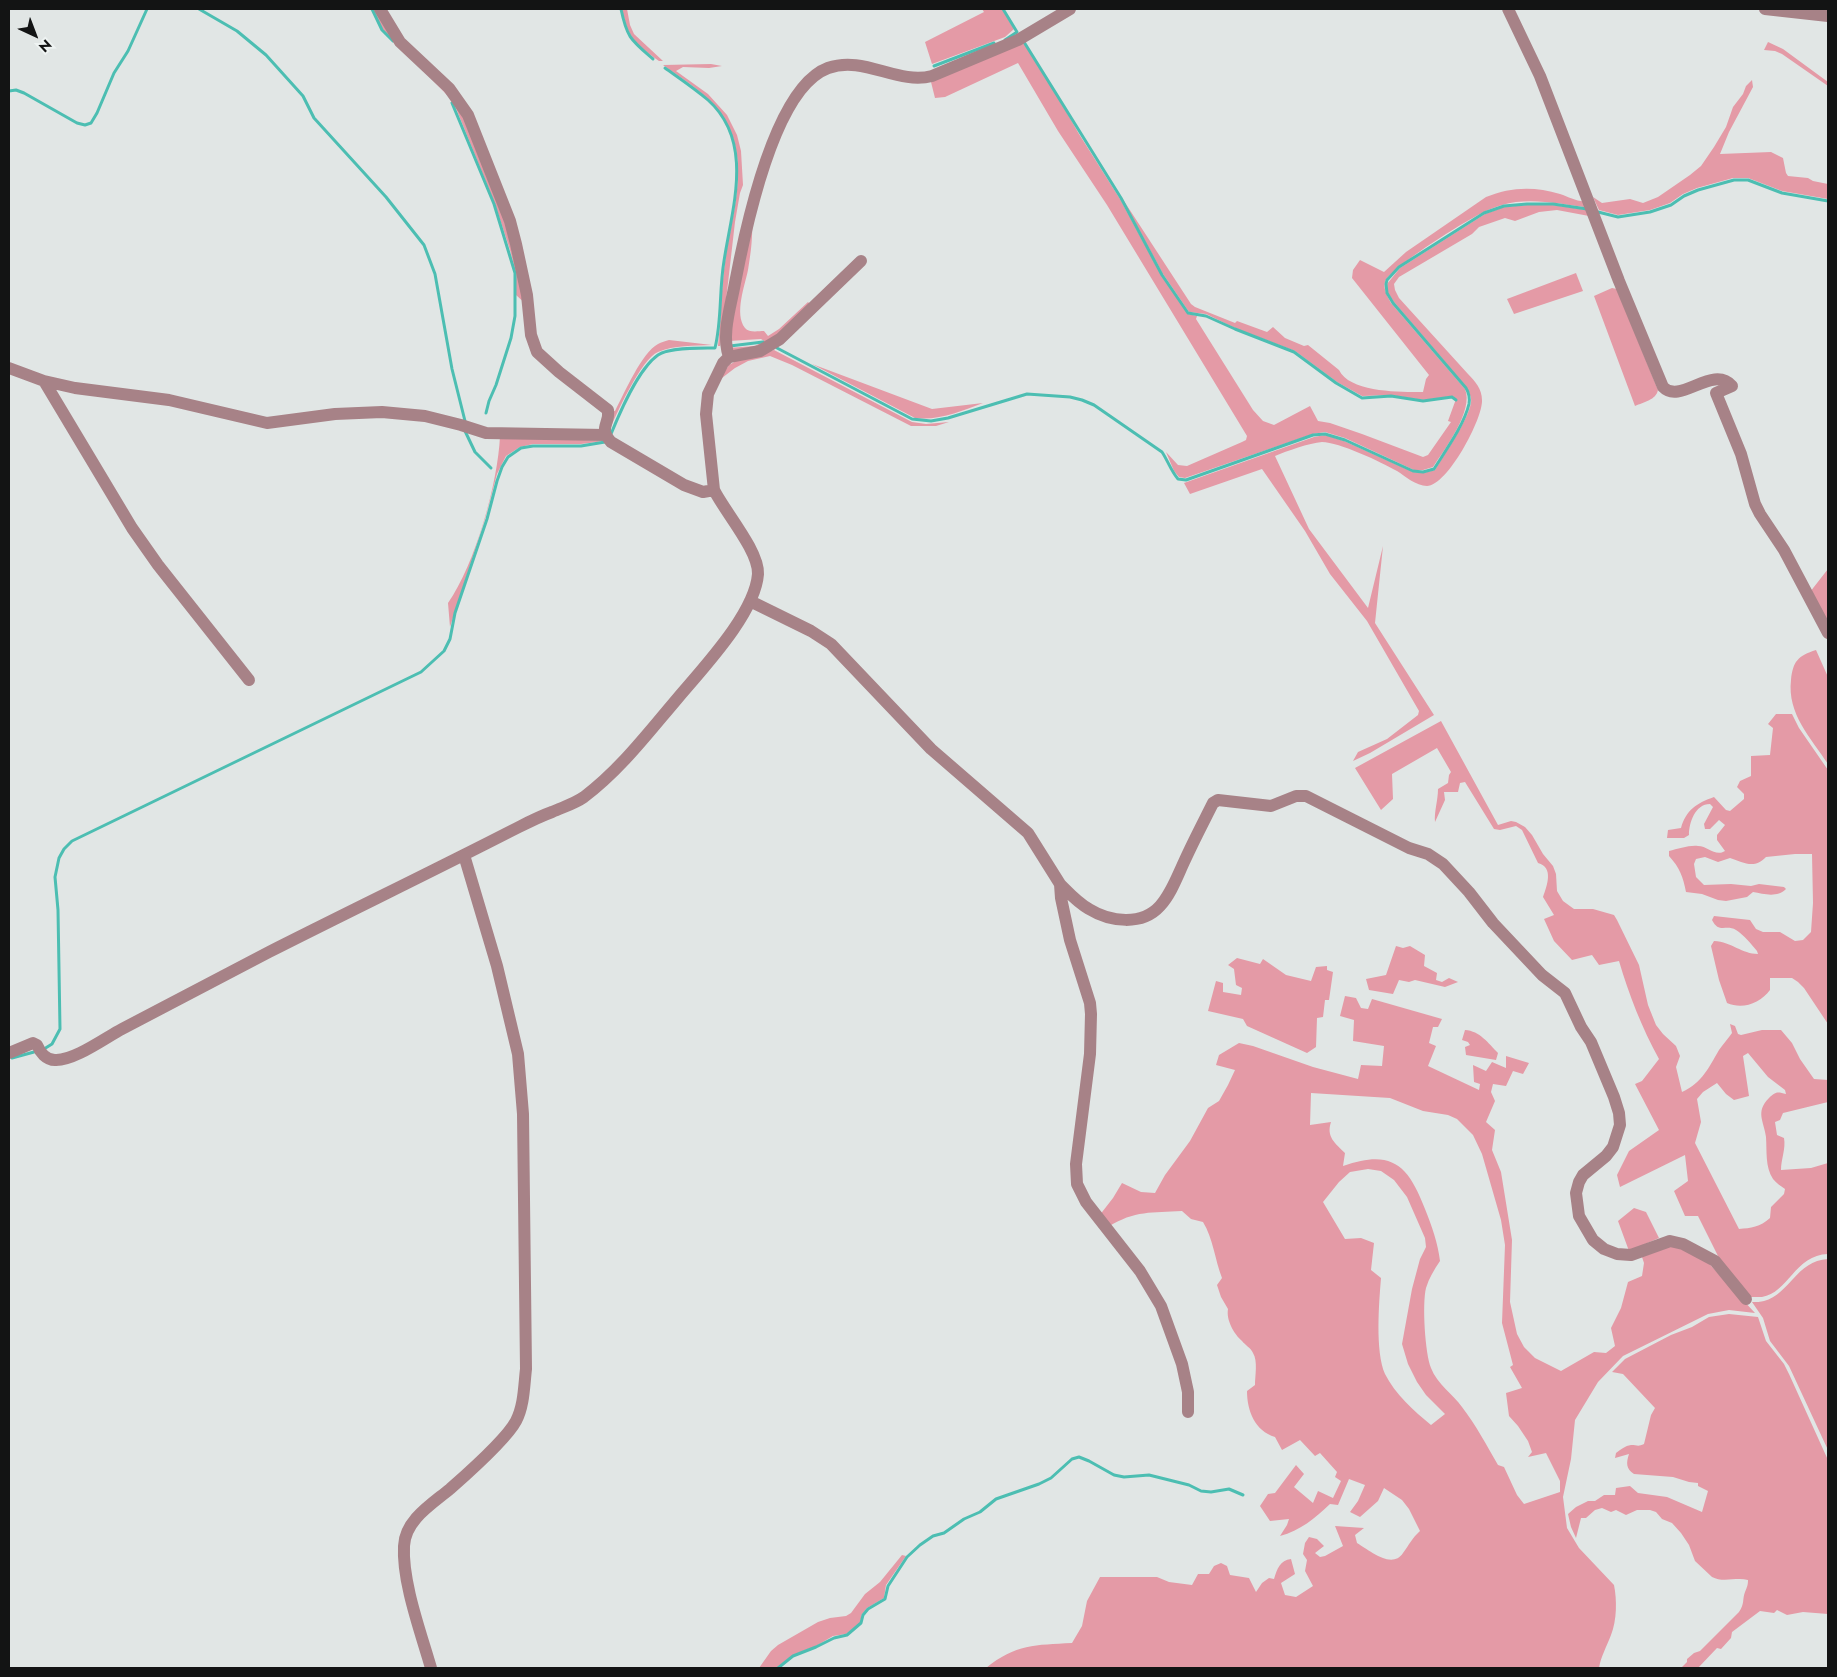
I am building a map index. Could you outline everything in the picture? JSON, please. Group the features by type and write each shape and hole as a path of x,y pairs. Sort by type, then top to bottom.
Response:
{"street":[{"path":"380,9 400,42 449,88 468,115 510,221 528,295 530,326 533,344 537,352 558,372 608,410 604,430 605,435 611,442 684,485 703,492 714,490"},
{"path":"729,357 725,345 728,320 750,212 767,156 781,123 798,95 815,76 826,69 841,65 859,65 910,78 932,76 1018,40 1070,9"},
{"path":"1508,9 1540,76 1619,281 1663,387 1669,391 1682,390 1721,379 1732,386 1716,393 1741,454 1755,504 1784,550 1828,633"},
{"path":"1765,9 1828,16"},
{"path":"9,1053 33,1043 48,1058 54,1060 71,1057 307,933 530,821 567,807 583,798 636,747 707,665 750,601 758,573 756,562 747,543 714,490 706,414 708,394 717,374 729,357 760,350 780,339 861,260"},
{"path":"9,368 44,381 84,390 184,403 267,423 335,414 382,412 425,416 462,424 486,433 605,435"},
{"path":"44,381 132,528 163,571 249,680"},
{"path":"750,601 811,631 830,644 931,749 1028,833 1040,849 1060,884 1089,909 1102,916 1131,920 1142,918 1154,912 1167,897 1213,803 1218,800 1271,806 1296,796 1306,796 1409,848 1428,854 1443,864 1492,923 1542,976 1565,993 1591,1042 1614,1097 1619,1113 1620,1125 1614,1147 1583,1175 1577,1188 1576,1204 1585,1229 1593,1240 1604,1249 1617,1254 1631,1255 1670,1241 1683,1244 1715,1261 1746,1299"},
{"path":"431,1668 411,1598 404,1546 406,1534 425,1508 483,1457 516,1422 523,1398 526,1369 523,1114 518,1054 496,966 464,855"},
{"path":"1060,884 1070,940 1090,1003 1091,1014 1090,1054 1076,1164 1077,1184 1086,1202 1140,1271 1161,1306 1182,1364 1188,1392 1188,1412"}],"shaded area":[{"path":"373,9 378,9 456,98 509,222 527,305 516,295 516,273 510,250 495,204 453,101 383,30"},
{"path":"622,9 627,9 634,34 663,61 659,61 634,40 627,27"},
{"path":"982,9 1002,9 1014,29 1005,37 932,64 925,42 984,12"},
{"path":"1023,42 1043,71 1079,134 1120,199 1161,275 1188,314 1197,316 1196,319 1253,410 1263,421 1274,425 1310,406 1318,421 1330,423 1423,457 1428,455 1451,422 1448,421 1456,399 1453,396 1423,400 1391,395 1362,396 1337,382 1295,351 1235,328 1206,314 1189,312 1163,274 1122,198 1191,304 1195,307 1235,323 1237,321 1267,332 1273,327 1285,338 1304,346 1308,345 1339,370 1345,378 1354,383 1377,390 1414,392 1423,392 1429,375 1352,278 1353,270 1360,260 1384,272 1406,252 1486,197 1504,191 1531,189 1550,191 1576,200 1586,201 1589,208 1534,201 1512,203 1490,209 1475,216 1413,256 1389,276 1385,282 1385,291 1391,303 1465,389 1467,398 1462,418 1451,440 1433,467 1414,470 1345,438 1325,432 1313,434 1185,478 1179,477 1174,471 1166,452 1178,465 1187,466 1246,440 1247,436 1107,205 1058,131 1018,63 945,97 935,98 931,82"},
{"path":"1768,42 1783,49 1828,82 1828,86 1782,54 1764,50"},
{"path":"711,64 722,66 709,68 683,67 676,71 708,94 727,115 737,135 741,151 743,185 735,222 720,346 718,346 724,273 737,190 737,154 733,137 719,111 697,90 663,65"},
{"path":"1752,80 1753,87 1729,132 1720,154 1771,152 1783,158 1788,176 1808,178 1828,184 1828,199 1782,191 1748,178 1733,178 1697,188 1683,194 1670,203 1650,210 1618,215 1599,210 1593,197 1602,203 1630,199 1643,203 1658,197 1701,166 1726,127 1733,107"},
{"path":"1553,205 1587,210 1589,216 1557,210 1539,212 1515,221 1505,218 1479,227 1472,234 1399,277 1394,284 1399,298 1473,379 1481,392 1481,409 1477,421 1462,450 1444,475 1435,483 1423,486 1390,467 1360,453 1339,445 1322,442 1275,456 1309,529 1368,608 1383,546 1375,623 1434,715 1353,761 1358,752 1387,739 1418,715 1419,711 1367,621 1330,574 1305,531 1262,469 1190,494 1184,483 1314,437 1325,435 1344,441 1413,472 1423,473 1435,470 1456,437 1469,411 1471,397 1467,388 1394,302 1388,293 1387,284 1400,268 1485,214 1504,207"},
{"path":"752,218 750,257 740,307 740,315 745,328 751,331 764,331 768,336 779,329 808,302 811,305 768,344 730,352 728,348 755,346 764,341 761,339 729,341"},
{"path":"1576,273 1583,291 1514,314 1507,299"},
{"path":"1612,288 1617,289 1658,390 1655,396 1635,406 1594,296"},
{"path":"669,340 712,345 671,348 658,352 651,357 630,388 608,433 610,410 615,411 640,364 652,348 659,343"},
{"path":"774,350 912,422 926,424 949,422 936,426 911,426 792,365 770,356 748,361 718,381 729,365 738,360"},
{"path":"812,364 932,409 983,403 941,417 915,418"},
{"path":"500,436 605,441 581,444 533,444 520,447 506,456 497,474 485,519 450,627 448,603 458,587 476,546 495,477"},
{"path":"1828,569 1828,628 1810,592"},
{"path":"1816,650 1828,677 1828,764 1796,715 1791,692 1791,680 1795,664 1801,657"},
{"path":"1776,714 1792,714 1799,728 1828,770 1828,1024 1804,988 1792,978 1770,978 1770,990 1761,999 1751,1004 1739,1006 1727,1003 1711,946 1714,941 1726,943 1747,952 1758,954 1742,934 1736,930 1717,927 1712,920 1714,916 1750,920 1756,929 1763,932 1780,932 1795,941 1803,940 1811,932 1813,903 1812,854 1766,857 1762,861 1753,864 1730,858 1718,862 1705,857 1696,859 1694,864 1696,877 1704,885 1731,884 1751,886 1759,884 1784,887 1786,889 1779,894 1753,892 1747,897 1726,901 1702,894 1686,892 1680,873 1669,856 1669,851 1691,846 1702,846 1718,853 1725,851 1717,840 1717,835 1725,825 1719,820 1710,829 1705,829 1704,824 1713,807 1710,804 1700,807 1694,815 1689,835 1684,838 1667,838 1668,830 1681,828 1689,812 1708,799 1714,797 1726,810 1730,811 1744,799 1744,794 1737,787 1740,781 1751,776 1751,756 1770,755 1773,728 1768,724"},
{"path":"1441,721 1498,825 1511,821 1516,822 1525,827 1532,835 1543,854 1553,866 1556,874 1557,891 1563,901 1574,909 1593,909 1614,915 1639,965 1648,1005 1656,1025 1676,1046 1680,1056 1676,1067 1682,1092 1695,1084 1704,1074 1732,1033 1730,1024 1735,1026 1738,1034 1741,1035 1762,1030 1781,1030 1792,1043 1800,1059 1814,1079 1828,1080 1828,1102 1783,1113 1780,1120 1775,1122 1777,1135 1784,1138 1781,1170 1811,1168 1828,1163 1828,1254 1817,1256 1807,1261 1779,1289 1771,1294 1762,1297 1749,1297 1720,1260 1698,1216 1685,1216 1674,1191 1688,1181 1685,1155 1620,1187 1617,1175 1629,1151 1659,1130 1635,1084 1642,1081 1659,1059 1636,1011 1619,961 1599,965 1592,955 1572,960 1554,941 1544,919 1554,915 1543,897 1548,877 1546,868 1538,863 1522,830 1516,826 1500,830 1494,829 1465,782 1460,783 1458,792 1444,792 1445,800 1435,822 1438,789 1448,783 1451,772 1437,748 1392,774 1393,799 1381,810 1355,768","holes":["1748,1053 1768,1077 1785,1090 1786,1094 1773,1094 1765,1103 1761,1112 1770,1174 1785,1189 1784,1194 1771,1207 1770,1218 1755,1226 1739,1229 1695,1143 1701,1122 1697,1099 1703,1092 1717,1083 1734,1100 1749,1096 1743,1056"]},
{"path":"1396,946 1403,948 1410,946 1425,955 1424,966 1437,973 1436,980 1442,982 1449,978 1458,982 1445,987 1415,980 1409,982 1399,980 1393,994 1369,990 1366,979 1386,975"},
{"path":"1237,958 1260,964 1263,959 1286,975 1311,981 1316,967 1327,966 1327,970 1333,972 1329,1000 1325,1000 1323,1017 1317,1018 1316,1047 1307,1053 1247,1026 1243,1019 1208,1011 1216,981 1223,983 1223,992 1241,995 1242,988 1236,985 1234,969 1228,965"},
{"path":"1345,996 1356,998 1361,1008 1368,1009 1372,999 1442,1019 1438,1027 1433,1027 1429,1043 1436,1046 1428,1066 1479,1090 1480,1084 1474,1082 1473,1065 1486,1071 1492,1062 1506,1068 1506,1056 1529,1063 1523,1074 1513,1071 1506,1086 1493,1084 1491,1092 1495,1101 1486,1122 1495,1130 1492,1150 1501,1172 1512,1240 1510,1302 1517,1334 1524,1347 1535,1358 1561,1371 1594,1352 1606,1353 1615,1346 1611,1328 1621,1308 1628,1282 1642,1276 1644,1263 1641,1254 1670,1244 1702,1256 1755,1313 1729,1310 1708,1314 1623,1356 1598,1382 1575,1420 1571,1459 1563,1497 1567,1528 1579,1548 1614,1585 1616,1597 1613,1629 1599,1668 986,1668 1007,1654 1026,1647 1072,1643 1082,1626 1087,1601 1100,1577 1157,1577 1169,1582 1192,1585 1198,1574 1209,1574 1214,1566 1221,1563 1227,1566 1230,1575 1249,1578 1256,1592 1262,1583 1269,1578 1274,1579 1284,1561 1291,1559 1295,1574 1281,1583 1285,1595 1296,1597 1313,1586 1305,1571 1307,1560 1303,1554 1305,1543 1309,1537 1317,1539 1324,1546 1315,1553 1320,1557 1343,1546 1335,1526 1364,1528 1355,1535 1357,1543 1380,1557 1393,1560 1403,1553 1420,1531 1409,1509 1402,1500 1384,1488 1378,1501 1360,1517 1350,1512 1358,1501 1365,1485 1349,1479 1338,1505 1330,1504 1301,1527 1280,1536 1289,1519 1270,1521 1260,1506 1268,1494 1275,1493 1296,1465 1304,1474 1294,1487 1313,1503 1318,1491 1333,1498 1341,1481 1335,1477 1337,1472 1320,1453 1315,1456 1300,1440 1282,1450 1275,1437 1257,1425 1247,1398 1247,1391 1255,1385 1255,1356 1236,1335 1229,1322 1228,1309 1217,1285 1222,1278 1209,1235 1203,1222 1191,1219 1182,1211 1162,1212 1135,1215 1108,1227 1099,1216 1122,1183 1141,1192 1155,1193 1165,1175 1190,1141 1208,1108 1219,1101 1235,1070 1216,1065 1219,1055 1239,1043 1313,1067 1358,1079 1361,1065 1382,1066 1384,1046 1353,1041 1354,1020 1340,1016","holes":["1311,1093 1390,1098 1423,1111 1448,1115 1457,1119 1473,1135 1482,1154 1501,1220 1505,1245 1502,1323 1513,1365 1510,1367 1522,1388 1506,1393 1509,1416 1528,1441 1532,1452 1528,1457 1546,1453 1560,1481 1560,1492 1524,1504 1517,1495 1504,1467 1498,1465 1467,1414 1434,1374 1427,1351 1424,1305 1427,1284 1440,1261 1432,1228 1419,1194 1404,1171 1396,1164 1386,1160 1374,1159 1343,1166 1345,1153 1331,1136 1331,1122 1310,1125","1368,1169 1381,1171 1394,1180 1407,1197 1425,1238 1426,1247 1420,1259 1412,1289 1402,1344 1408,1364 1417,1382 1426,1395 1445,1414 1431,1425 1399,1395 1385,1374 1380,1353 1378,1327 1381,1278 1371,1270 1374,1243 1361,1238 1345,1239 1323,1202 1350,1172"]},
{"path":"1465,1030 1479,1035 1487,1042 1498,1053 1496,1060 1466,1055 1465,1047 1470,1045 1462,1040"},
{"path":"1634,1208 1646,1212 1659,1238 1629,1251 1618,1221"},
{"path":"1828,1259 1828,1450 1789,1366 1770,1341 1763,1318 1752,1302 1763,1301 1773,1297 1808,1265"},
{"path":"1729,1314 1758,1317 1766,1341 1784,1364 1828,1460 1828,1614 1803,1612 1787,1615 1777,1610 1774,1613 1760,1611 1732,1632 1731,1638 1721,1649 1717,1648 1698,1668 1681,1668 1687,1662 1687,1659 1700,1651 1739,1612 1743,1604 1748,1580 1721,1580 1712,1577 1695,1561 1689,1545 1681,1533 1672,1523 1662,1519 1656,1512 1637,1510 1626,1515 1616,1510 1611,1512 1602,1508 1595,1510 1586,1518 1581,1518 1576,1538 1568,1514 1576,1507 1588,1501 1595,1501 1604,1495 1615,1495 1616,1488 1630,1486 1638,1493 1667,1497 1702,1512 1708,1491 1698,1486 1698,1483 1673,1477 1634,1474 1627,1466 1629,1454 1615,1458 1616,1453 1625,1447 1644,1444 1651,1415 1655,1408 1623,1374 1612,1372 1625,1359 1671,1335 1692,1327 1709,1317"},
{"path":"902,1555 906,1556 886,1585 884,1598 867,1608 862,1614 860,1623 846,1634 833,1636 816,1646 793,1655 776,1668 759,1668 771,1651 778,1645 818,1622 846,1616 851,1613 865,1594 880,1582"}],"waterway":[{"path":"9,91 16,90 24,93 77,123 85,125 91,123 147,9"},
{"path":"199,9 237,31 266,55 303,96 314,118 386,197 424,245 435,274 452,369 465,421"},
{"path":"372,9 382,30 393,41"},
{"path":"621,9 625,26 631,38 653,59"},
{"path":"1003,9 1017,32 1005,40"},
{"path":"1024,42 1121,198 1162,275 1188,313 1206,316 1294,352 1336,383 1362,398 1391,396 1423,401 1452,397 1456,400"},
{"path":"934,66 994,43"},
{"path":"611,434 637,380 643,370 658,355 663,352 685,348 715,348 717,337 722,272 735,198 736,155 731,135 723,117 708,100 665,68"},
{"path":"452,103 494,204 515,273 515,316 511,338 486,413"},
{"path":"1598,212 1618,217 1650,212 1671,205 1684,196 1698,190 1734,180 1748,180 1782,193 1828,201"},
{"path":"777,348 912,419 931,421 948,418 1027,394 1070,397 1082,400 1094,405 1162,452 1178,479 1186,480 1313,435 1325,434 1345,440 1413,471 1423,472 1434,469 1454,437 1467,412 1469,396 1466,388 1393,303 1387,293 1387,280 1399,267 1484,213 1504,206 1527,204 1553,204 1587,209"},
{"path":"730,346 763,342"},
{"path":"465,431 475,452 491,468"},
{"path":"44,1049 52,1044 60,1029 58,910 55,877 59,858 64,849 72,841 421,672 444,651 450,639 455,613 487,519 497,481 508,457 521,448 533,446 581,446 605,442"},
{"path":"12,1058 34,1052"},
{"path":"778,1668 793,1656 834,1638 847,1635 861,1623 863,1615 868,1609 885,1599 888,1586 907,1557 920,1545 933,1536 944,1533 964,1519 980,1512 996,1499 1051,1478 1072,1459 1079,1457 1114,1475 1124,1477 1149,1475 1189,1485 1201,1491 1211,1492 1229,1489 1243,1495"}]}
